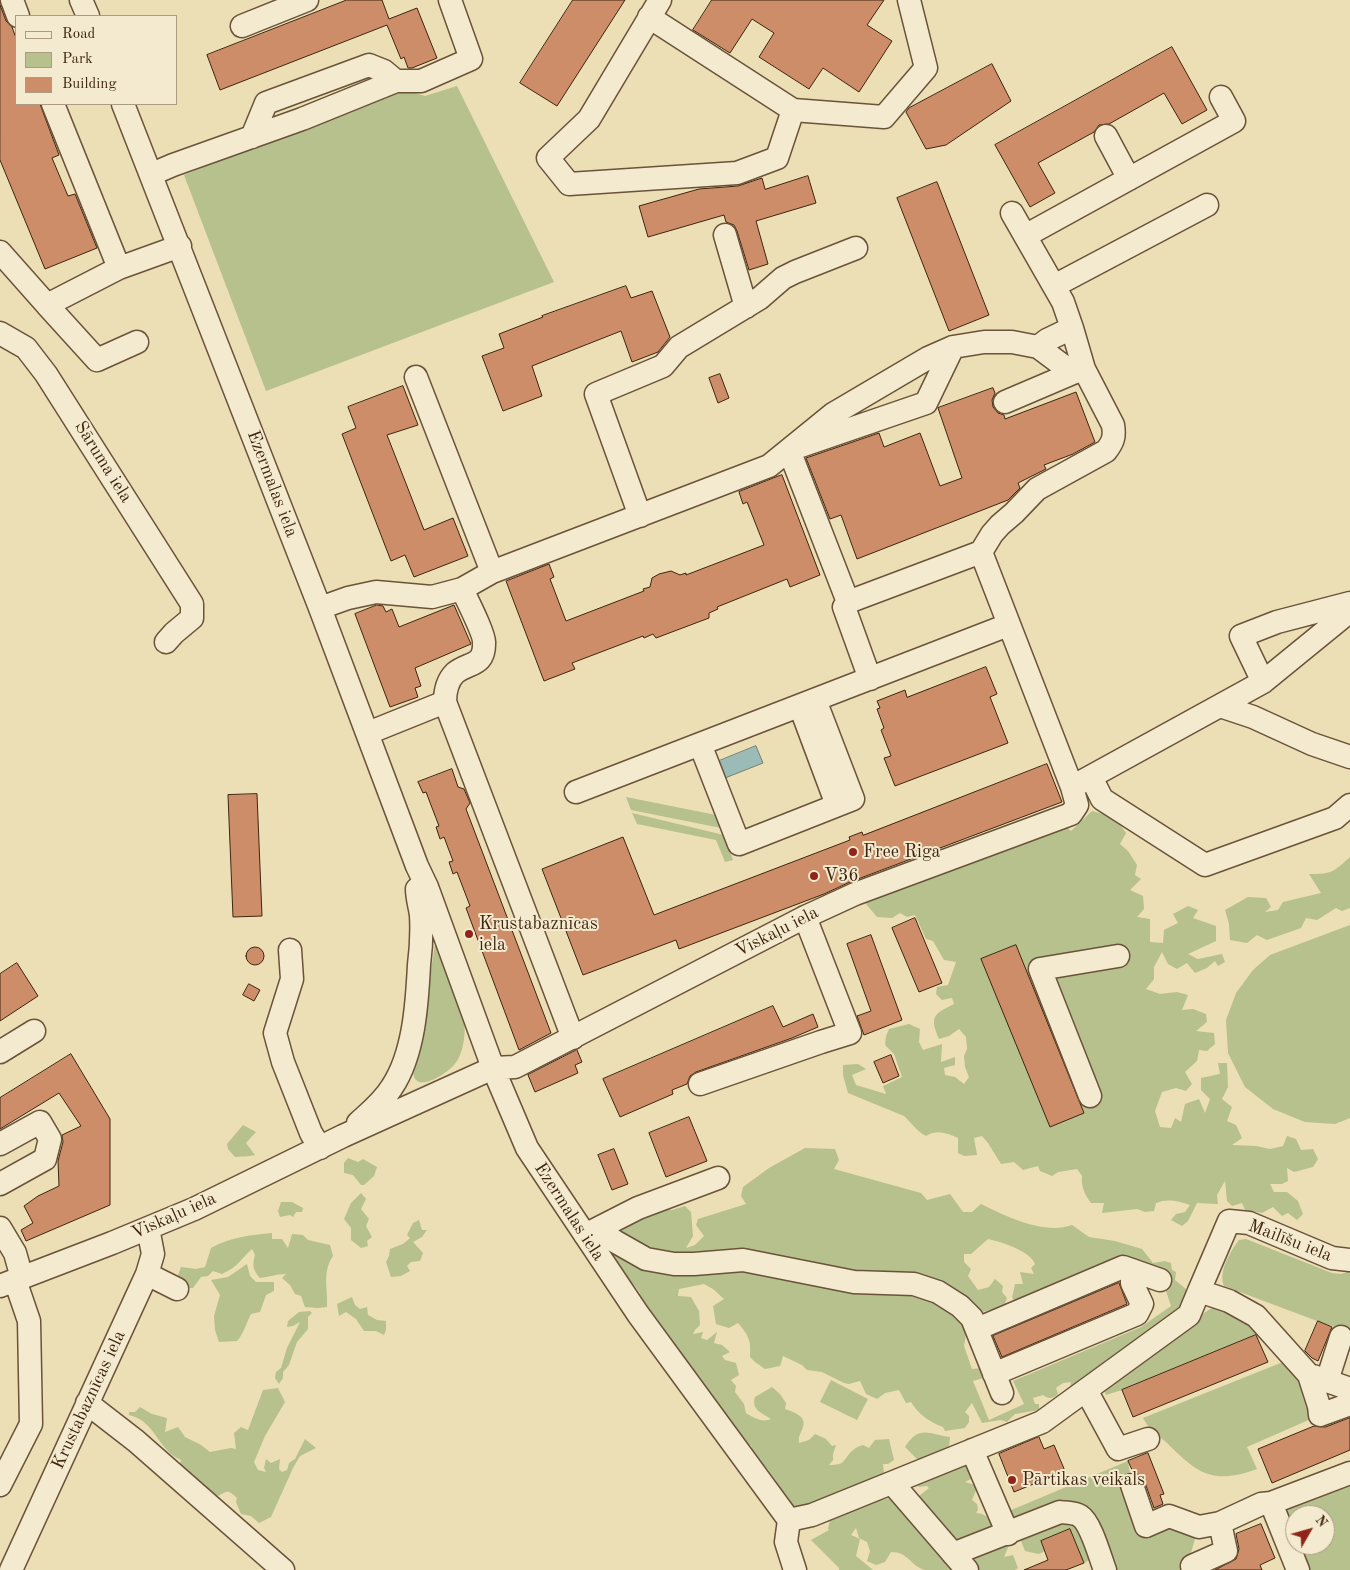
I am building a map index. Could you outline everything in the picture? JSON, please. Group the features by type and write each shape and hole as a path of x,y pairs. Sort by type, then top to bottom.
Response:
{"street":[{"path":"12,0 18,15"},
{"path":"81,0 88,15"},
{"path":"242,26 307,0"},
{"path":"152,174 252,137 266,103 369,65 384,71 396,81 421,81 471,59 450,0"},
{"path":"792,110 777,158 737,173 569,184 548,158 589,119 655,8 792,110 884,117 926,68 909,0"},
{"path":"1025,236 1234,121 1221,97"},
{"path":"53,105 119,268"},
{"name":"Ezermalas iela","path":"123,105 152,174 368,733 493,1068 527,1148 590,1232 638,1314 789,1520"},
{"path":"1106,136 1130,179"},
{"path":"1054,286 1207,205"},
{"path":"870,679 844,607 848,602 980,552 1000,525 1037,489 1100,456 1112,444 1115,436 1113,425 1079,371 1072,328 1063,302 1012,213"},
{"path":"725,235 746,307"},
{"path":"47,305 119,268 180,246"},
{"path":"640,516 596,394 663,366 679,347 760,298 783,278 856,248"},
{"path":"0,252 98,360 136,342"},
{"path":"1038,347 1047,340 1072,328"},
{"name":"Sāruma iela","path":"0,333 26,348 46,374 192,604 192,618 166,642"},
{"path":"320,608 348,598 376,592 432,597 462,589 492,572 769,466 833,414 928,358 953,347 984,342 1012,342 1038,347 1079,371"},
{"path":"789,450 926,403 953,347"},
{"path":"1005,402 1079,371"},
{"path":"416,377 492,572"},
{"path":"789,450 848,602"},
{"path":"980,552 1008,625 1082,782 1102,799 1204,865 1335,818 1350,805"},
{"path":"462,589 484,641 483,654 478,662 454,674 445,689 445,702 573,1038"},
{"path":"1082,782 1263,682 1348,612"},
{"path":"1263,682 1242,636 1277,622 1348,612"},
{"path":"576,792 1008,625"},
{"path":"368,733 445,702"},
{"path":"700,744 739,844 838,805 807,703"},
{"path":"1220,706 1254,716 1312,744 1350,757"},
{"name":"Viskaļu iela","path":"12,1282 194,1209 343,1136 493,1068 515,1066 573,1038 805,917 855,894 1071,814 1077,805 1082,782"},
{"name":"Ezermalas iela","path":"343,1136 380,1104 393,1086 412,1034 417,1004 421,940 417,866"},
{"path":"700,1084 850,1033 805,917"},
{"path":"290,950 292,979 275,1033 290,1080 311,1133 320,1148"},
{"path":"1090,1096 1040,968 1118,956"},
{"path":"0,1052 34,1030"},
{"path":"400,1071 404,1084 413,1095 427,1099"},
{"path":"0,1144 40,1122 50,1139 45,1159 0,1184"},
{"path":"590,1232 638,1208 718,1178"},
{"name":"Mailīšu iela","path":"1199,1291 1229,1221 1249,1223 1332,1258 1350,1260"},
{"path":"0,1228 14,1253 12,1282 29,1322 31,1424 0,1485"},
{"name":"Krustabaznīcas iela","path":"9,1559 87,1403 147,1274 153,1254 148,1228"},
{"path":"590,1232 616,1242 646,1259 674,1264 743,1260 854,1282 914,1284 938,1292 960,1306 972,1318 998,1383 1137,1314 1142,1304 1132,1283 1132,1270"},
{"path":"977,1329 1123,1267 1160,1280"},
{"path":"147,1274 176,1290"},
{"path":"795,1570 786,1542 789,1520 812,1515 1042,1422 1189,1314 1199,1291 1229,1301 1256,1316 1318,1378 1350,1389"},
{"path":"1341,1337 1318,1378 1320,1415 1350,1404"},
{"path":"1086,1390 1118,1450 1148,1439"},
{"path":"87,1403 136,1441 269,1566"},
{"path":"972,1450 1008,1534"},
{"path":"1132,1485 1146,1526 1169,1516 1199,1528 1220,1522 1261,1504 1271,1503 1350,1473"},
{"path":"892,1484 960,1562 1008,1534 1060,1512 1080,1516 1087,1523 1105,1570"},
{"path":"1271,1503 1298,1570"},
{"path":"1193,1570 1192,1566 1226,1551 1220,1522"}],"green space":[{"path":"457,86 554,282 266,391 184,175 400,88 425,96"},
{"path":"626,797 721,816 721,828 631,810"},
{"path":"1092,811 1115,817 1126,833 1120,844 1128,851 1137,865 1135,875 1141,879 1130,890 1143,896 1144,909 1137,917 1150,919 1150,942 1163,943 1164,930 1178,923 1173,914 1188,906 1198,910 1193,918 1216,926 1216,941 1188,954 1198,959 1222,954 1225,962 1218,966 1215,961 1207,968 1195,973 1187,963 1177,969 1168,964 1162,952 1154,967 1154,979 1146,989 1160,994 1177,992 1188,995 1182,1010 1193,1009 1206,1014 1207,1022 1196,1031 1214,1033 1215,1044 1207,1051 1199,1050 1197,1061 1185,1072 1192,1084 1186,1091 1176,1088 1162,1092 1155,1111 1160,1127 1171,1128 1175,1118 1181,1122 1185,1104 1199,1099 1205,1113 1210,1099 1201,1090 1201,1078 1220,1074 1218,1063 1227,1063 1228,1087 1222,1099 1232,1107 1227,1121 1236,1125 1242,1138 1232,1145 1256,1146 1270,1149 1283,1146 1287,1136 1296,1139 1301,1150 1313,1149 1318,1159 1313,1167 1294,1172 1287,1168 1288,1181 1282,1184 1270,1184 1274,1192 1287,1192 1298,1201 1303,1214 1297,1220 1288,1213 1282,1216 1273,1207 1262,1213 1245,1210 1242,1203 1232,1206 1227,1201 1225,1181 1217,1195 1218,1204 1197,1203 1188,1221 1182,1226 1171,1220 1176,1214 1185,1212 1190,1205 1177,1201 1169,1200 1156,1203 1154,1211 1145,1212 1137,1209 1102,1213 1104,1203 1091,1203 1084,1191 1082,1176 1077,1169 1058,1172 1052,1176 1040,1171 1038,1166 1023,1170 1014,1162 1001,1164 982,1136 974,1138 977,1155 964,1156 958,1153 958,1138 938,1132 926,1136 904,1116 848,1093 843,1075 843,1065 858,1064 866,1069 852,1075 856,1085 886,1094 883,1086 902,1077 894,1054 885,1045 886,1036 889,1029 909,1024 920,1029 919,1042 923,1050 942,1044 941,1062 955,1057 955,1065 944,1068 945,1075 955,1077 964,1084 969,1077 965,1067 964,1056 967,1049 966,1037 959,1029 949,1036 939,1039 934,1025 935,1017 938,1013 954,1004 952,998 942,1000 936,994 937,987 948,985 956,962 944,960 933,941 926,939 915,915 907,917 900,913 892,918 877,917 866,904 863,894 1063,824 1071,831"},
{"path":"632,813 724,835 733,860 725,862 716,840 637,824"},
{"path":"1350,857 1350,908 1342,911 1336,908 1317,920 1306,918 1301,928 1267,940 1257,935 1247,943 1230,940 1229,924 1225,910 1248,897 1266,898 1271,907 1265,912 1278,910 1283,902 1321,893 1309,874 1328,873"},
{"path":"1350,925 1350,1118 1335,1124 1305,1122 1273,1109 1245,1087 1228,1053 1226,1020 1236,993 1253,970 1270,955"},
{"path":"435,944 459,999 465,1030 462,1049 454,1065 438,1077 425,1082 419,1082 415,1078 413,1066 422,1034"},
{"path":"243,1125 256,1132 246,1143 255,1155 235,1157 228,1149 227,1144"},
{"path":"805,1148 835,1149 839,1160 834,1169 921,1193 927,1200 950,1194 963,1212 972,1212 981,1204 1026,1223 1050,1228 1072,1225 1089,1237 1115,1241 1142,1249 1153,1263 1165,1261 1171,1263 1172,1270 1176,1272 1175,1280 1187,1290 1174,1318 1073,1393 1070,1387 1071,1382 1063,1383 1056,1388 1058,1394 1054,1397 1049,1398 1043,1395 1033,1398 1035,1404 1039,1404 1039,1410 1015,1414 1007,1422 1001,1420 982,1423 972,1403 965,1412 969,1416 969,1422 965,1428 945,1431 943,1427 921,1414 911,1402 906,1403 899,1390 885,1393 877,1399 866,1394 860,1381 849,1384 844,1383 822,1372 807,1370 802,1365 783,1356 780,1366 765,1369 750,1357 748,1338 738,1323 729,1328 716,1324 713,1306 724,1299 704,1284 679,1289 678,1296 691,1297 699,1311 700,1325 693,1334 703,1332 701,1338 707,1340 717,1332 714,1343 722,1345 730,1352 722,1356 725,1360 736,1363 739,1375 731,1380 736,1386 735,1392 744,1404 746,1413 761,1420 771,1419 758,1411 754,1401 755,1397 772,1387 786,1403 785,1409 798,1415 803,1420 799,1443 809,1440 815,1434 826,1439 832,1446 836,1445 833,1460 829,1465 843,1462 852,1451 863,1445 869,1448 875,1440 889,1439 894,1460 888,1464 883,1464 884,1474 858,1484 857,1490 880,1494 882,1500 914,1490 919,1496 929,1488 927,1486 919,1487 915,1482 923,1465 905,1447 915,1435 920,1433 950,1437 949,1447 961,1455 977,1476 965,1482 978,1486 972,1500 977,1504 978,1510 976,1513 989,1518 996,1531 972,1540 969,1570 925,1570 916,1566 902,1554 891,1552 885,1562 876,1565 867,1561 870,1551 867,1542 859,1538 856,1528 851,1535 860,1539 856,1556 873,1570 839,1570 811,1540 829,1530 830,1520 795,1511 774,1486 776,1481 766,1467 761,1473 746,1454 752,1446 747,1445 637,1305 640,1293 634,1285 629,1287 593,1242 613,1225 636,1223 641,1212 659,1207 672,1210 685,1206 691,1212 693,1236 686,1248 695,1245 704,1236 696,1225 698,1219 746,1204 741,1196 743,1187 769,1168","holes":["988,1239 1022,1251 1035,1264 1031,1268 1034,1274 1020,1272 1023,1284 1015,1284 1012,1298 1018,1304 1125,1262 1144,1289 1166,1291 1171,1306 1141,1327 1013,1381 1024,1404 989,1420 973,1381 987,1377 984,1368 972,1369 964,1346 968,1324 982,1312 1004,1306 1007,1298 1002,1292 1003,1286 995,1279 989,1287 978,1290 968,1276 971,1269 964,1262 964,1254 971,1254"]},
{"path":"348,1158 358,1162 363,1159 377,1167 374,1176 364,1185 361,1185 353,1175 344,1173 344,1163"},
{"path":"361,1193 366,1199 361,1209 369,1219 366,1226 372,1237 367,1241 368,1246 361,1248 351,1240 351,1228 344,1219 351,1203"},
{"path":"281,1202 292,1202 303,1208 302,1212 296,1212 293,1217 290,1215 280,1217 278,1211"},
{"path":"419,1220 422,1230 427,1230 422,1237 413,1242 423,1253 420,1261 411,1262 407,1266 410,1271 401,1276 391,1277 386,1262 390,1249 403,1244 410,1238 407,1235 413,1223"},
{"path":"272,1233 272,1239 282,1239 288,1248 292,1234 303,1235 308,1240 330,1245 333,1256 327,1274 327,1307 305,1307 301,1296 295,1294 290,1285 282,1278 286,1274 260,1278 254,1268 255,1255 252,1249 232,1268 222,1274 213,1271 208,1276 201,1277 193,1288 182,1288 176,1281 181,1267 196,1269 205,1267 211,1248 218,1244 233,1239"},
{"path":"1246,1239 1332,1273 1341,1274 1350,1271 1350,1331 1325,1324 1224,1286 1224,1268 1229,1256 1239,1240"},
{"path":"247,1264 250,1276 256,1282 274,1282 274,1291 266,1295 260,1312 251,1314 237,1341 219,1342 215,1330 214,1316 220,1295 211,1280 228,1277"},
{"path":"352,1297 355,1305 360,1309 367,1307 368,1315 377,1320 386,1321 384,1335 376,1331 364,1331 356,1319 346,1312 339,1316 337,1304"},
{"path":"1217,1306 1225,1306 1258,1332 1256,1335 1106,1395 1101,1384"},
{"path":"310,1311 312,1313 308,1317 308,1329 297,1342 289,1365 283,1372 283,1378 279,1384 275,1378 276,1372 281,1368 287,1348 300,1322 287,1327 288,1321 299,1312"},
{"path":"1288,1360 1320,1415 1247,1447 1257,1469 1229,1476 1207,1474 1188,1462 1154,1432 1143,1418"},
{"path":"831,1380 868,1399 857,1420 820,1402"},
{"path":"278,1388 285,1402 265,1436 254,1462 258,1470 266,1472 264,1468 266,1459 271,1463 280,1459 279,1469 282,1472 287,1470 289,1463 295,1459 305,1439 316,1448 300,1456 271,1517 259,1523 251,1516 241,1514 236,1502 237,1498 232,1493 226,1492 218,1496 203,1487 193,1474 179,1468 181,1460 167,1450 145,1423 129,1415 129,1412 135,1412 140,1407 152,1414 167,1418 165,1432 178,1427 185,1437 210,1452 231,1448 236,1449 234,1433 241,1427 248,1430 263,1390"},
{"path":"1128,1461 1130,1474 1127,1482 1133,1502 1197,1532 1188,1563 1190,1570 1114,1570 1095,1557 1084,1563 1070,1529 1041,1541 1045,1551 1039,1554 1025,1551 1009,1511"},
{"path":"1350,1483 1350,1570 1305,1570 1299,1555 1335,1555 1335,1505 1296,1505"},
{"path":"1010,1543 1004,1557 1013,1555 1018,1568 1015,1570 976,1570 972,1564 977,1556"}],"water":[{"path":"756,746 763,763 725,778 719,761"}],"building":[{"path":"347,0 382,0 389,19 417,8 437,58 408,68 404,57 401,59 387,25 220,90 207,55"},
{"path":"573,0 625,0 557,106 520,83"},
{"path":"712,0 884,0 867,25 892,41 859,92 823,68 809,89 759,57 774,33 752,19 730,53 693,30"},
{"path":"0,5 6,21 12,27 15,35 15,105 40,105 59,155 52,158 68,196 75,194 97,248 45,269 0,160"},
{"path":"1172,47 1207,110 1182,124 1164,93 1109,124 1099,125 1094,132 1038,163 1055,193 1030,207 995,145"},
{"path":"992,64 1011,101 946,145 926,149 906,112 909,108"},
{"path":"808,176 816,203 756,221 768,264 749,270 737,231 734,225 726,222 724,215 648,237 639,206 699,189 738,186 762,178 765,189"},
{"path":"937,182 989,315 949,331 897,198"},
{"path":"626,286 631,298 652,291 670,337 658,352 632,362 621,331 532,366 542,396 503,411 482,356 504,348 499,334 542,316"},
{"path":"720,374 729,398 718,403 709,378"},
{"path":"403,386 418,425 387,435 424,530 453,518 468,556 414,577 405,555 391,561 342,434 356,428 348,407"},
{"path":"993,388 995,393 992,400 993,407 998,413 1004,415 1005,419 1076,392 1095,442 1073,454 1044,465 1046,469 1018,483 1020,488 1008,500 857,559 841,515 830,519 806,458 879,433 884,447 920,433 940,486 962,478 938,408"},
{"path":"782,475 820,575 790,587 787,579 717,607 718,609 709,613 709,618 656,638 653,634 644,638 643,636 572,663 575,669 544,681 506,581 549,564 554,577 550,579 566,621 644,591 643,589 650,587 652,578 659,574 671,571 680,575 686,573 686,575 764,545 747,502 743,504 739,492"},
{"path":"377,605 383,606 386,612 392,609 399,627 454,605 471,644 415,668 421,686 415,688 418,697 390,707 355,614"},
{"path":"986,667 997,694 990,697 1008,743 895,786 884,758 891,756 881,730 884,728 877,709 880,708 877,701 905,690 907,697"},
{"name":"V36","path":"1047,764 1062,802 679,949 676,940 583,975 542,869 623,837 654,915 850,840 849,837 862,832 863,835"},
{"path":"452,769 458,787 464,789 470,803 466,809 551,1033 519,1050 466,908 470,906 457,872 453,874 449,862 453,861 444,837 440,839 436,827 439,826 426,792 423,793 418,782"},
{"path":"257,794 262,916 233,917 228,795"},
{"path":"915,918 942,983 919,992 892,928"},
{"path":"871,935 902,1020 864,1035 857,1016 871,1011 847,944"},
{"path":"1016,945 1084,1113 1050,1127 981,959"},
{"path":"251,947 259,947 264,952 262,963 251,965 246,960 246,952"},
{"path":"17,963 38,996 0,1021 0,974"},
{"path":"249,984 260,990 254,1001 243,995"},
{"path":"773,1006 783,1027 813,1014 818,1027 696,1072 690,1076 687,1084 672,1090 673,1094 620,1117 603,1079"},
{"path":"577,1050 582,1062 575,1065 578,1073 535,1092 528,1075"},
{"path":"71,1054 110,1119 110,1205 26,1241 21,1230 33,1223 24,1206 38,1196 59,1186 58,1161 63,1142 62,1135 81,1126 59,1093 0,1129 0,1098"},
{"path":"891,1055 899,1076 883,1083 874,1062"},
{"path":"689,1117 707,1161 666,1177 649,1133"},
{"path":"614,1149 628,1184 612,1190 598,1155"},
{"path":"1119,1283 1127,1304 1002,1357 993,1336"},
{"path":"1318,1321 1332,1327 1318,1361 1305,1351"},
{"path":"1256,1335 1268,1362 1133,1417 1122,1390"},
{"path":"1350,1418 1350,1450 1272,1483 1258,1449 1314,1426 1325,1427"},
{"path":"1039,1437 1044,1449 1054,1445 1065,1471 1014,1492 999,1454"},
{"path":"1148,1453 1164,1494 1160,1495 1163,1504 1154,1508 1144,1480 1140,1475 1133,1472 1128,1461"},
{"path":"1261,1524 1275,1558 1260,1565 1262,1570 1215,1570 1236,1559 1239,1549 1236,1534"},
{"path":"1070,1529 1084,1563 1066,1570 1024,1570 1048,1560 1041,1541"}],"place":[{"name":"Free Riga","path":"853,852"},
{"name":"V36","path":"814,876"},
{"name":"Krustabaznīcas iela","path":"469,934"},
{"name":"Pārtikas veikals","path":"1012,1480"}]}
